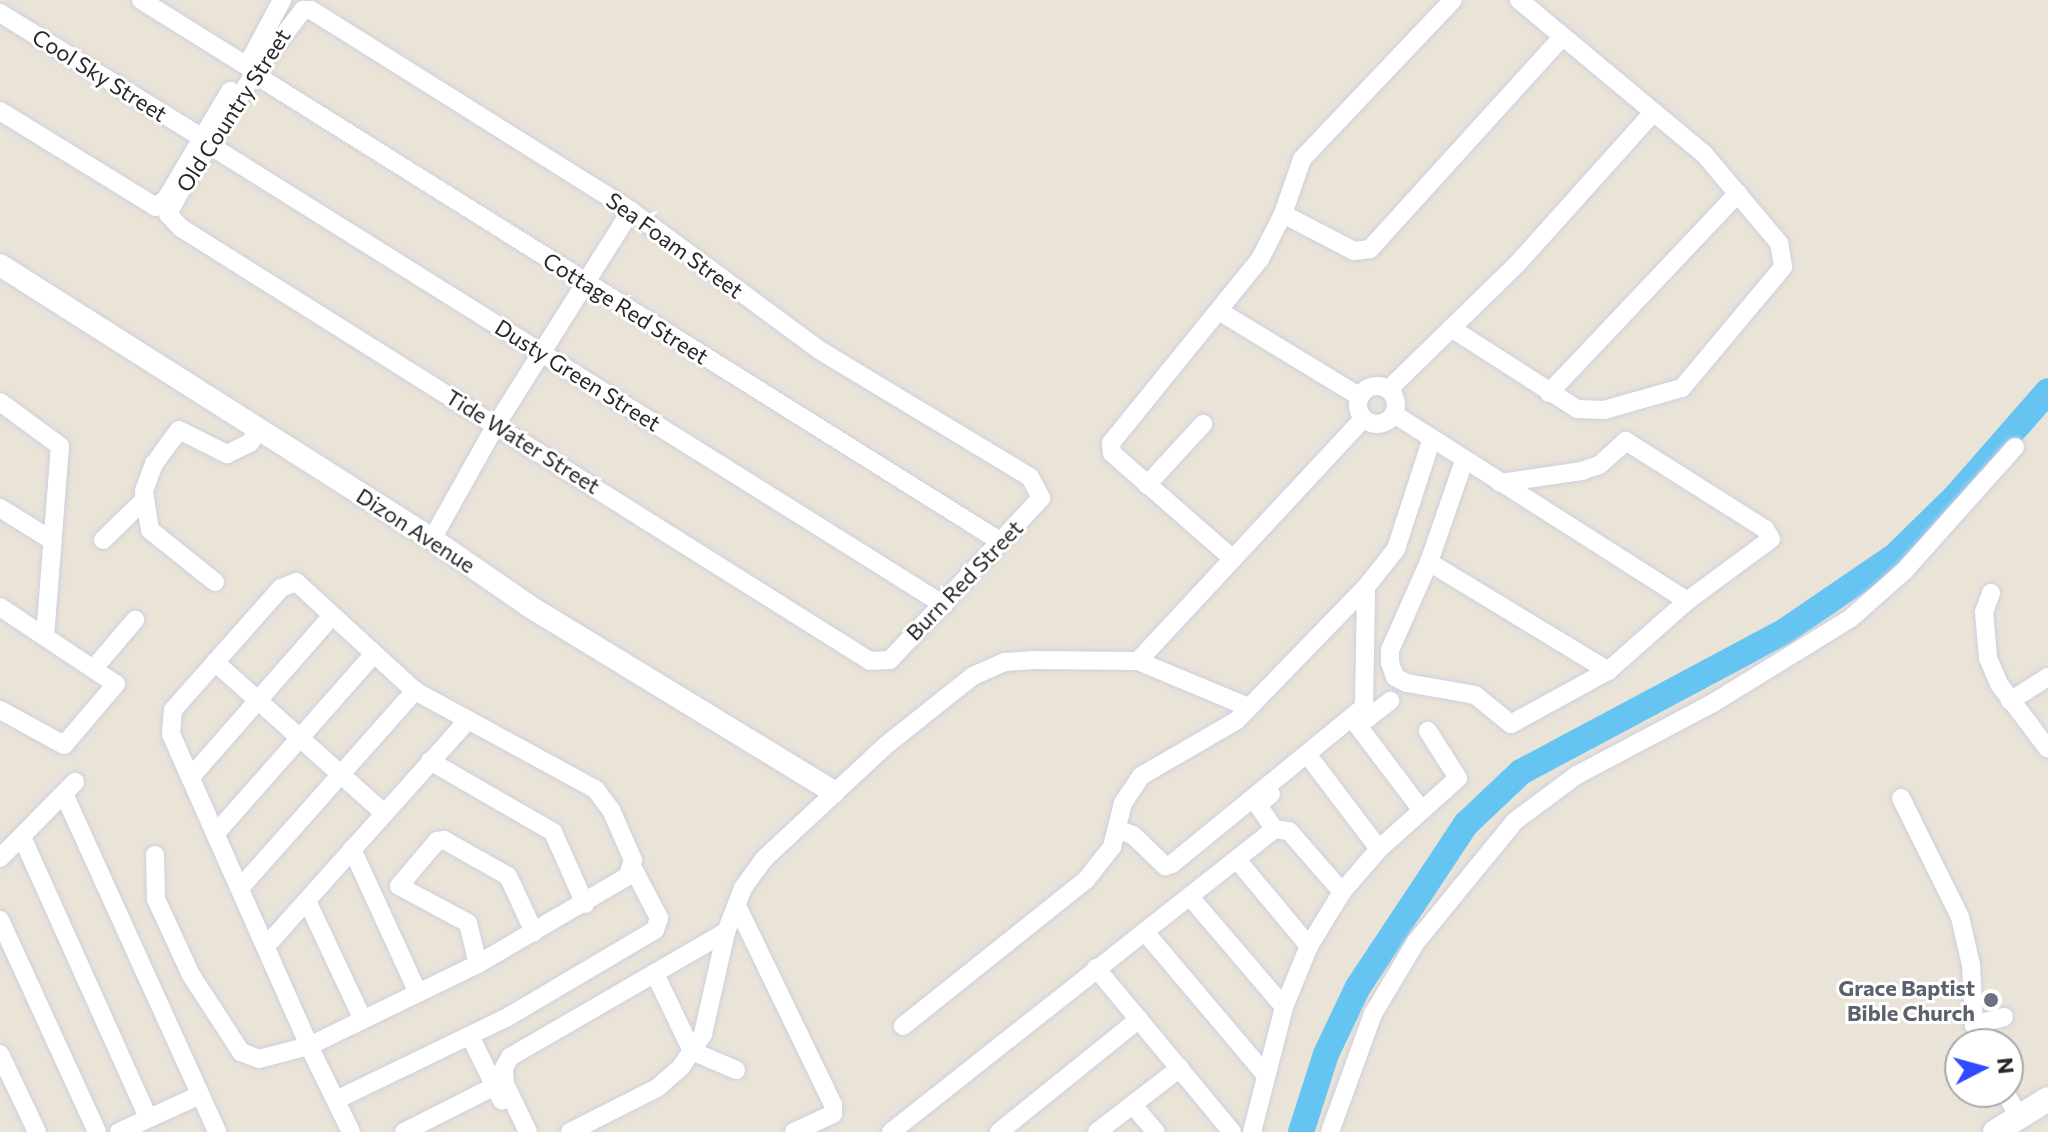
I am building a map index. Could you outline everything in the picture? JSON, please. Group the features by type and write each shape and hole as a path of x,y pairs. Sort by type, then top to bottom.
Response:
{"main road":[{"path":"1995,1132 2048,1099"}],"street":[{"name":"Cottage Red Street","path":"141,0 998,540"},
{"path":"1233,559 1112,453 1114,435 1260,259 1283,214 1302,159 1453,0"},
{"path":"1451,328 1577,409 1604,410 1682,388 1783,267 1779,243 1704,154 1651,115 1519,0"},
{"path":"250,70 282,2"},
{"name":"Old Country Street","path":"162,210 166,199 206,142 250,70 303,10"},
{"name":"Sea Foam Street","path":"303,10 311,10 631,211 821,351 1030,477 1041,491"},
{"name":"Cool Sky Street","path":"0,13 206,142"},
{"path":"1283,214 1354,251 1370,249 1563,36"},
{"name":"Tide Water Street","path":"0,111 162,210 181,228 881,664"},
{"path":"1389,389 1519,262 1651,115"},
{"name":"Dusty Green Street","path":"206,142 944,605"},
{"path":"1549,393 1738,193"},
{"path":"432,539 496,425 631,211"},
{"name":"Dizon Avenue","path":"0,265 432,539 529,606 834,792"},
{"path":"1219,311 1359,396 1363,419"},
{"path":"1359,396 1369,386 1389,389"},
{"path":"1363,419 1383,423 1394,414 1396,401 1389,389"},
{"path":"0,402 60,446 45,636"},
{"path":"1394,414 1431,441 1687,601"},
{"path":"1138,661 1363,419"},
{"path":"1147,485 1203,424"},
{"path":"103,540 143,501 154,464 179,430 227,454 250,443 259,428"},
{"path":"903,1026 1086,880 1119,830 1123,803 1141,776 1236,721 1366,587 1396,549 1431,441"},
{"path":"1464,461 1429,562 1390,650 1395,677 1422,688 1475,695 1513,725 1608,671 1687,601 1763,548 1771,539 1768,531 1626,441 1599,465 1582,471 1500,483"},
{"path":"1330,1132 1373,1014 1416,942 1515,821 1577,775 1726,695 1851,618 1905,570 2015,447"},
{"name":"Burn Red Street","path":"881,664 944,605 998,540 1035,507 1041,491"},
{"path":"143,501 157,538 215,582"},
{"path":"0,508 53,541"},
{"path":"1429,562 1608,671"},
{"path":"336,1100 470,1036 655,930 659,918 634,870 611,810 595,789 415,691 303,587 288,584 173,710 170,721 190,778 267,945 309,1046 351,1132"},
{"path":"1119,830 1133,835 1165,866 1172,864 1364,707 1366,587"},
{"path":"1991,593 1984,612 1988,658 2010,701 2048,749"},
{"path":"0,607 95,667 116,684 64,745 0,710"},
{"path":"190,778 332,616"},
{"path":"95,667 135,620"},
{"path":"216,833 373,655"},
{"path":"570,1132 657,1088 692,1051 715,997 726,932 765,858 834,792 919,719 987,668 1034,660 1138,661 1248,707"},
{"path":"215,662 383,812"},
{"path":"2010,701 2048,677"},
{"path":"240,888 415,691"},
{"path":"1342,892 1289,831 1274,829 1258,805 1390,701"},
{"path":"267,945 308,903 463,719"},
{"path":"1358,726 1420,808"},
{"path":"1252,1132 1284,1007 1309,946 1342,892 1379,849 1420,808 1458,778 1428,731"},
{"path":"430,761 553,832 585,904"},
{"path":"1313,762 1379,849"},
{"path":"0,858 69,788 217,1132"},
{"path":"1901,798 1960,917 1971,965 1975,1028"},
{"path":"891,1132 1096,968 1238,861 1274,829"},
{"path":"22,837 148,1118"},
{"path":"379,900 400,889 437,841 444,840 508,876 534,932"},
{"path":"352,849 379,900 418,993"},
{"path":"155,855 156,899 165,925 207,1005 241,1052 259,1059 309,1046 478,964 585,904 634,870"},
{"path":"1238,861 1309,946"},
{"path":"400,889 468,923 478,964"},
{"path":"1191,898 1284,1007"},
{"path":"308,903 363,1020"},
{"path":"737,906 835,1110 794,1132"},
{"path":"0,920 97,1132"},
{"path":"528,1132 505,1084 504,1068 510,1057 726,932"},
{"path":"1145,932 1265,1074"},
{"path":"1096,968 1232,1132"},
{"path":"655,974 692,1051 736,1070"},
{"path":"1974,1025 2004,1017"},
{"path":"999,1132 1139,1019"},
{"path":"470,1036 517,1132"},
{"path":"0,1054 37,1132"},
{"path":"1097,1132 1180,1068"},
{"path":"404,1132 495,1086"},
{"path":"119,1132 200,1095"},
{"path":"1133,1105 1156,1132"},
{"path":"2014,1108 2019,1117"}],"waterway":[{"path":"1301,1132 1326,1054 1358,987 1466,824 1521,772 1785,631 1895,556 1957,495 2048,391"}],"place":[{"name":"Grace Baptist Bible Church","path":"1991,1000"}]}
